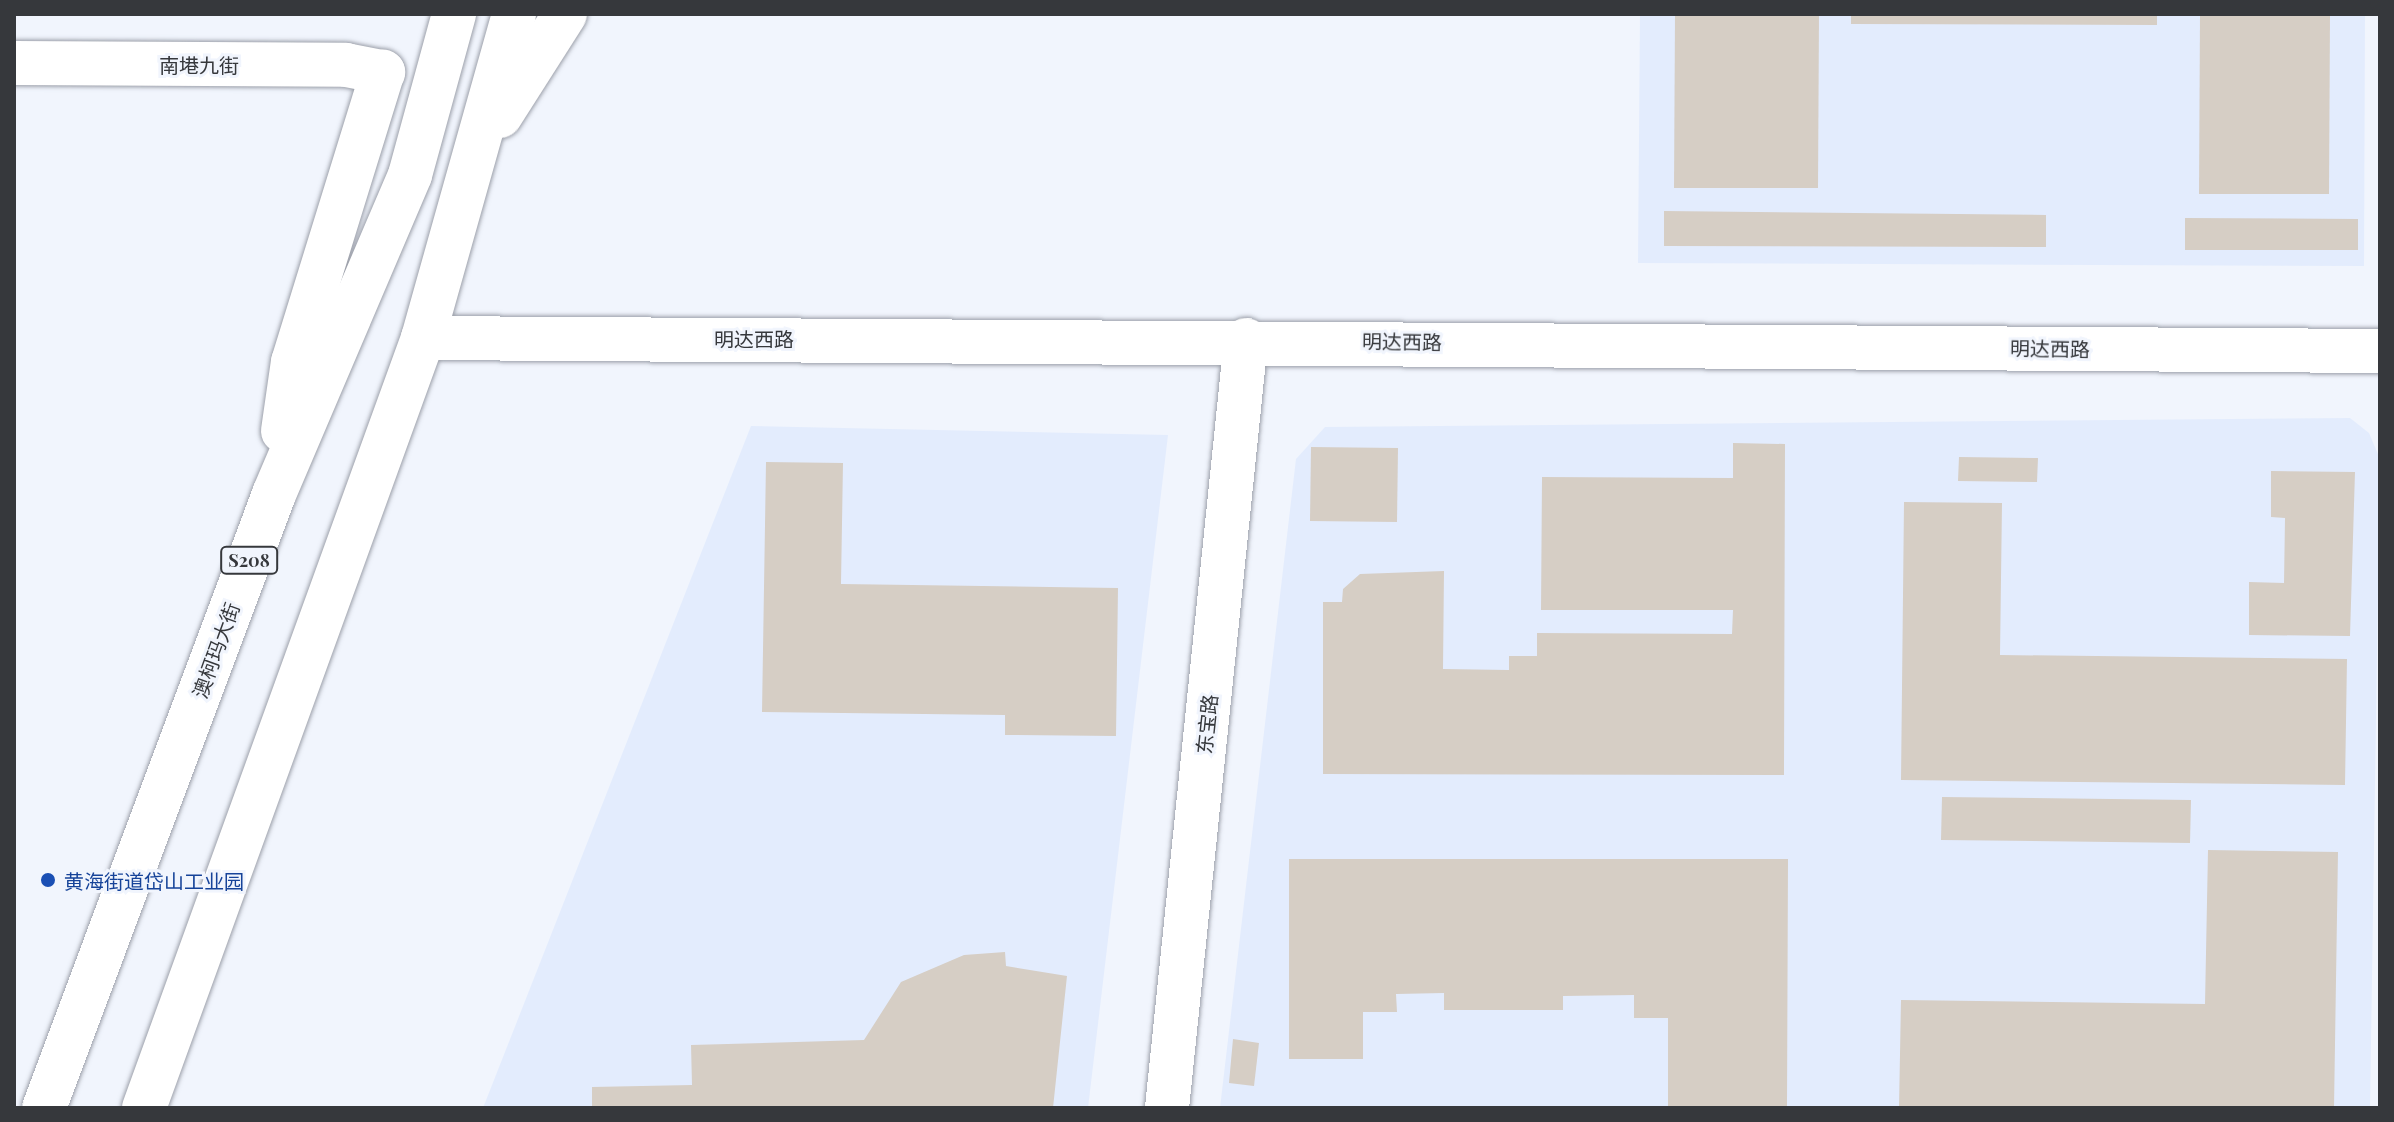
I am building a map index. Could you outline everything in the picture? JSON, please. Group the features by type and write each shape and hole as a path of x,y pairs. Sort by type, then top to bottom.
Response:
{"street":[{"name":"澳柯玛大街","path":"44,1108 274,494 410,175 454,14"},
{"path":"144,1108 423,338 514,14"},
{"path":"475,155 565,14"},
{"name":"南塂九街","path":"14,63 346,65 383,72 293,362 274,494"},
{"name":"明达西路","path":"423,338 1246,340 2380,351"},
{"name":"东宝路","path":"1167,1108 1246,340"}],"shaded area":[{"path":"1640,14 2365,14 2364,266 1638,263"},
{"path":"2350,418 2369,433 2380,459 2370,1108 1220,1108 1296,459 1325,427"},
{"path":"751,426 1168,435 1088,1108 483,1108"}],"building":[{"path":"1675,14 1819,14 1818,188 1674,188"},
{"path":"1851,14 2157,14 2157,25 1851,24"},
{"path":"2200,14 2330,14 2329,194 2199,194"},
{"path":"1664,211 2046,215 2046,247 1664,246"},
{"path":"2185,218 2358,219 2358,250 2185,250"},
{"path":"1733,443 1785,444 1784,775 1323,774 1323,602 1342,602 1343,589 1360,574 1444,571 1443,669 1509,670 1509,656 1537,656 1537,633 1732,634 1733,610 1541,610 1542,477 1733,478"},
{"path":"1311,447 1398,448 1397,522 1310,521"},
{"path":"1959,457 2038,458 2037,482 1958,481"},
{"path":"766,462 843,463 841,584 1118,588 1116,736 1005,735 1005,715 762,712"},
{"path":"2271,471 2355,472 2350,636 2249,635 2249,582 2284,583 2285,518 2271,517"},
{"path":"1904,502 2002,503 2000,655 2347,659 2345,785 1901,780"},
{"path":"1942,797 2191,800 2190,843 1941,840"},
{"path":"2208,850 2338,852 2334,1108 1899,1108 1901,1000 2205,1004"},
{"path":"1289,859 1788,859 1787,1108 1668,1108 1668,1018 1634,1018 1634,995 1563,996 1563,1010 1444,1010 1444,993 1396,994 1397,1012 1363,1012 1363,1059 1289,1059"},
{"path":"1005,952 1006,966 1067,976 1053,1108 592,1108 592,1087 692,1085 691,1045 864,1040 901,982 964,955"},
{"path":"1233,1039 1259,1043 1254,1086 1229,1083"}],"place":[{"name":"黄海街道岱山工业园","path":"48,880"}]}
